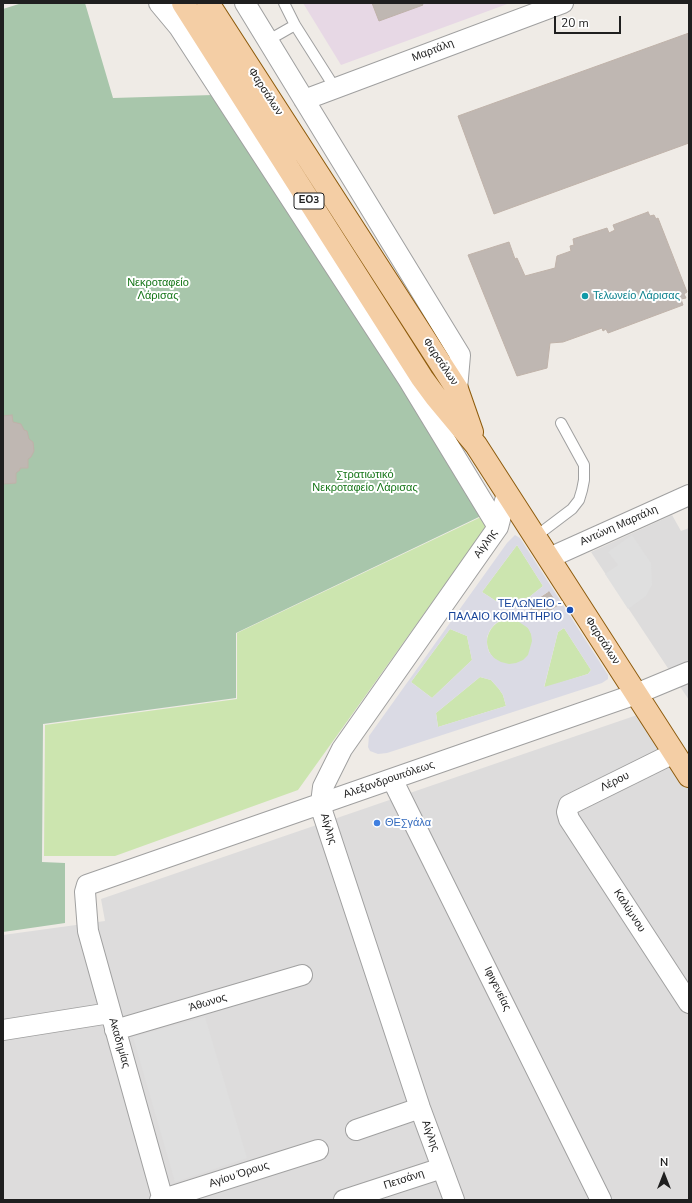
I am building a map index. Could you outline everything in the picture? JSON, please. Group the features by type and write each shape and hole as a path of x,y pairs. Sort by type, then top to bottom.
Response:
{"main road":[{"name":"Φαρσάλων","path":"183,3 422,378 476,445 689,776"},
{"name":"Φαρσάλων","path":"208,3 457,389"},
{"name":"ΕΟ3","path":"457,389 476,445"}],"street":[{"path":"159,3 179,27 408,379 498,527"},
{"path":"178,3 179,27"},
{"name":"Φαρσάλων","path":"245,3 267,42 460,355 457,389"},
{"name":"Μαρτάλη","path":"304,100 563,3"},
{"name":"Αίγλης","path":"454,1200 420,1108 321,804 323,787 342,749 498,527 507,493"},
{"name":"Αντώνη Μαρτάλη","path":"549,558 689,495"},
{"name":"Αλεξανδρουπόλεως","path":"87,885 636,694 689,672"},
{"name":"Λέρου","path":"569,819 567,812 568,805 674,752"},
{"name":"Ιφιγενείας","path":"392,779 601,1200"},
{"name":"Καλύμνου","path":"569,819 689,1003"},
{"name":"Ακαδημίας","path":"87,885 85,892 88,931 163,1200"},
{"name":"Άθωνος","path":"3,1030 113,1021 302,975"},
{"path":"356,1130 420,1108"},
{"name":"Αγίου Όρους","path":"160,1200 318,1150"},
{"name":"Πετσάνη","path":"344,1200 442,1168"}],"lane":[{"path":"284,3 295,25 335,88"},
{"path":"267,42 295,25"},
{"path":"535,536 572,509 579,500 582,490 584,465 561,423"}],"shaded area":[{"path":"303,3 510,3 341,65"},
{"path":"672,515 681,531 689,528 689,700 591,552"},
{"path":"515,535 520,538 608,675 608,679 602,683 387,753 378,754 370,751 368,747 369,736 507,543","holes":["517,545 543,586 528,598 496,601 482,592","548,592 558,605 538,619 528,605","509,619 516,620 528,628 532,641 528,655 523,660 509,664 494,658 489,652 487,637 495,624 501,620","564,628 591,670 588,674 544,687 558,632","450,629 467,636 472,660 432,698 411,682","480,677 491,680 503,695 506,706 438,727 436,713"]},
{"path":"632,535 651,563 652,585 646,596 628,609 605,574 618,565 608,552"},
{"path":"643,713 689,788 689,984 682,989 689,999 689,1200 3,1200 3,935 105,921 101,899"},
{"path":"205,1017 247,1158 175,1182 133,1037"}],"green space":[{"name":"Νεκροταφείο Λάρισας","path":"22,3 85,3 113,98 213,95 399,377 481,516 236,633 236,698 43,724 42,862 65,863 65,923 3,932 3,9"},
{"path":"481,517 486,527 298,790 115,856 44,856 45,725 237,699 237,633"},
{"path":"517,545 543,586 528,598 496,601 482,592"},
{"path":"510,619 523,623 529,629 533,642 529,655 523,661 510,665 497,661 491,655 487,642 491,629 497,623"},
{"path":"564,628 591,670 588,674 544,688 558,632"},
{"path":"450,629 467,636 472,660 432,698 411,682"},
{"path":"480,677 491,680 503,695 506,706 438,727 436,713"}],"building":[{"path":"372,3 422,3 423,5 379,21"},
{"path":"689,33 689,143 494,214 458,116"},
{"name":"Τελωνείο Λάρισας","path":"648,212 650,216 654,215 656,219 658,218 687,292 684,294 686,298 681,299 683,305 608,333 606,329 603,331 602,328 563,342 550,343 547,368 517,376 468,255 509,242 515,259 517,258 525,276 555,268 557,256 571,251 570,246 574,245 573,239 607,228 609,233 615,230 613,225"},
{"path":"12,415 13,422 21,424 24,430 27,431 29,439 33,442 34,451 28,459 28,468 20,468 20,470 16,473 16,483 3,484 3,416"},
{"path":"549,592 558,605 537,619 528,606"}],"place":[{"name":"Τελωνείο Λάρισας","path":"585,296"},
{"name":"ΤΕΛΩΝΕΙΟ - ΠΑΛΑΙΟ ΚΟΙΜΗΤΗΡΙΟ","path":"570,610"},
{"name":"ΘΕΣγάλα","path":"377,823"}],"park label":[{"name":"Στρατιωτικό Νεκροταφείο Λάρισας","path":"365,481"}]}
